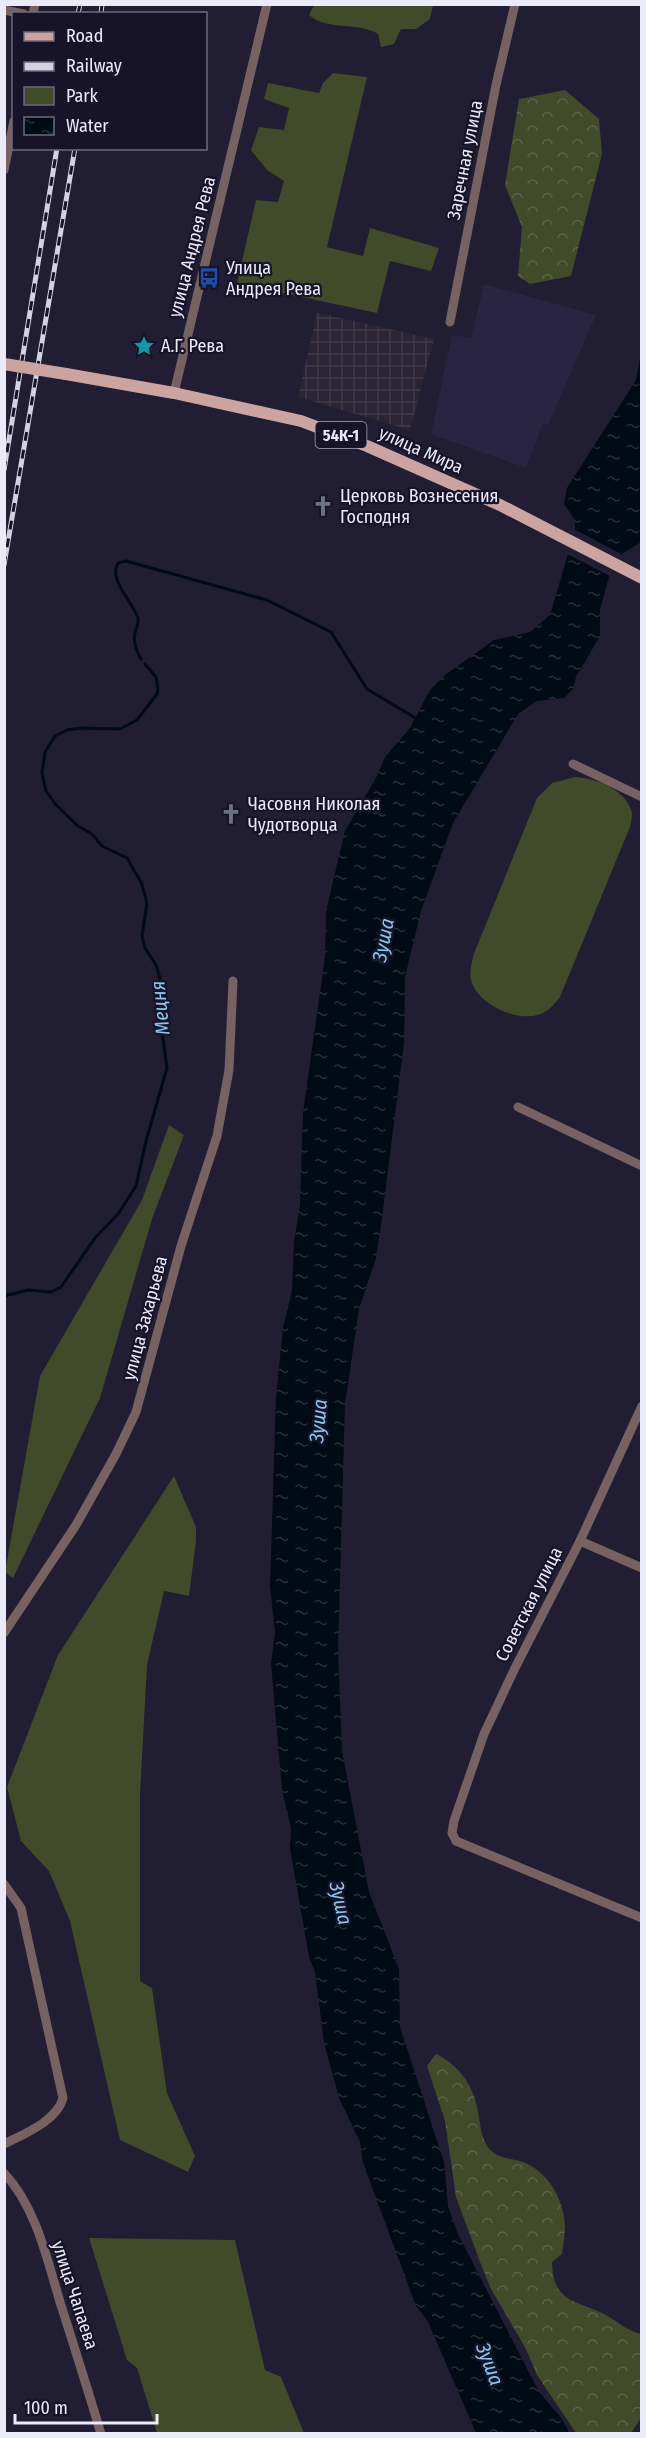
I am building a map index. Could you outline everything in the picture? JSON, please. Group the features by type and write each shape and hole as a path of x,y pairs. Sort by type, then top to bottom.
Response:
{"main road":[{"name":"улица Мира","path":"4,364 174,393 301,421 368,446 500,505 642,578"}],"street":[{"name":"улица Андрея Рева","path":"174,393 267,4"},
{"name":"Заречная улица","path":"450,322 496,85 515,4"},
{"path":"4,170 12,131"},
{"path":"573,764 642,797"},
{"name":"улица Захарьева","path":"4,1633 76,1525 116,1454 136,1412 181,1246 217,1136 229,1070 233,981"},
{"path":"518,1107 642,1166"},
{"name":"Советская улица","path":"642,1406 580,1541 484,1734 452,1833 456,1841 642,1918"},
{"path":"580,1541 642,1568"},
{"path":"4,1884 21,1908 63,2098 60,2107 34,2129 4,2144"},
{"name":"улица Чапаева","path":"4,2173 14,2183 25,2201 44,2250 101,2433"}],"shaded area":[{"path":"484,284 596,315 548,425 543,423 526,468 431,434 452,335 471,338"},
{"path":"317,313 434,339 410,430 298,397"}],"green space":[{"path":"314,4 433,5 430,19 416,29 401,29 394,44 381,47 378,34 370,30 325,23 309,15"},
{"path":"333,73 367,77 327,247 363,256 370,228 439,248 431,271 390,261 377,313 237,283 256,200 278,202 284,181 267,170 251,150 259,127 284,130 289,108 264,99 268,83 319,93 323,83"},
{"path":"565,90 599,119 602,154 571,276 530,284 518,276 522,227 505,185 519,99"},
{"path":"575,777 601,783 624,798 632,813 630,827 560,997 542,1013 533,1016 515,1015 496,1008 480,996 474,988 470,974 473,956 537,798 552,783"},
{"path":"169,1125 184,1135 152,1219 100,1398 13,1578 5,1572 40,1376 142,1200"},
{"path":"174,1476 196,1527 196,1541 189,1596 164,1591 147,1665 140,1795 140,1981 152,1988 167,2093 195,2156 188,2172 120,2140 70,1921 49,1871 21,1841 7,1787 58,1655"},
{"path":"436,2054 457,2069 468,2082 475,2098 485,2143 491,2151 530,2165 552,2186 561,2206 565,2226 562,2254 552,2262 553,2275 562,2293 641,2334 641,2418 631,2433 576,2433 537,2375 526,2349 491,2289 456,2197 445,2121 427,2066"},
{"path":"89,2238 235,2240 265,2370 281,2377 304,2433 157,2433 137,2368 127,2360"}],"water":[{"name":"Зуша","path":"641,352 641,542 619,556 612,566 600,610 600,636 576,677 573,689 564,698 537,701 518,714 453,823 421,911 405,977 404,1043 376,1258 359,1309 345,1404 338,1651 342,1751 369,1892 399,1969 400,2027 444,2162 448,2206 458,2234 539,2392 559,2415 570,2433 476,2433 428,2322 416,2306 363,2163 360,2142 339,2098 324,2043 315,1972 309,1957 290,1848 291,1828 282,1790 271,1663 275,1632 270,1586 276,1397 283,1327 292,1291 294,1241 300,1205 303,1113 325,957 326,911 345,831 377,776 385,757 410,728 430,690 445,675 494,640 530,632 550,615 575,530 575,520 564,504 567,488 636,380"}],"pier":[{"path":"572,528 625,556 615,567 612,577 565,553"}],"waterway":[{"name":"Мецня","path":"141,659 135,639 138,618 116,577 118,563 126,561 267,600 331,632 367,689 417,719"},
{"name":"Мецня","path":"4,1296 28,1290 51,1292 61,1287 95,1238 118,1214 136,1186 167,1068 160,1016 161,982 156,965 145,948 142,936 147,904 142,884 127,858 102,846 92,834 78,826 56,805 46,791 42,773 45,752 55,736 67,730 81,728 120,729 137,720 157,694 158,689 156,677 145,664"}],"railway":[{"path":"78,12 80,4"},
{"path":"101,12 102,4"},
{"path":"4,470 57,150"},
{"path":"4,565 75,150"}],"place":[{"name":"Улица Андрея Рева","path":"209,278"},
{"name":"А.Г. Рева","path":"144,346"},
{"name":"Церковь Вознесения Господня","path":"323,506"},
{"name":"Часовня Николая Чудотворца","path":"231,814"}]}
